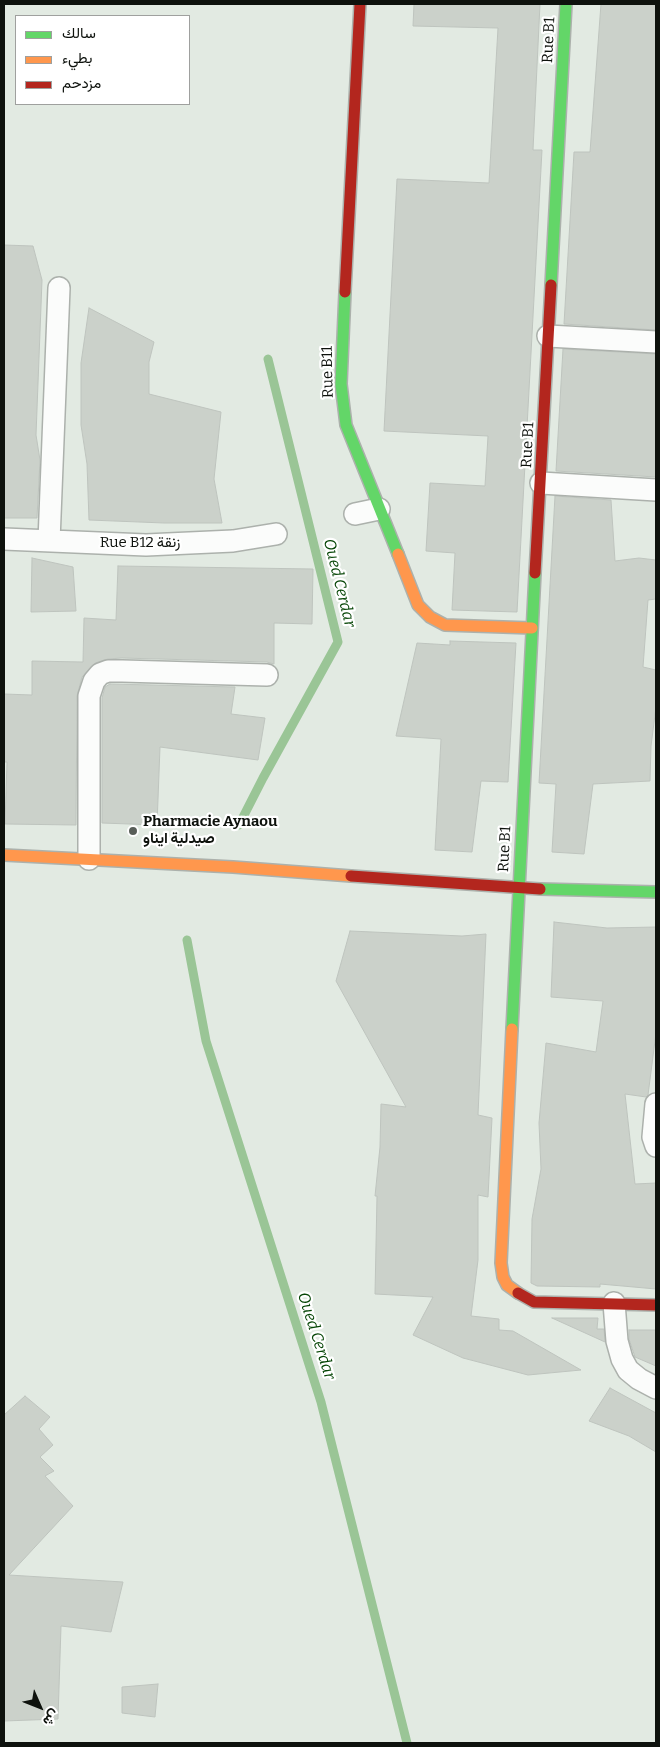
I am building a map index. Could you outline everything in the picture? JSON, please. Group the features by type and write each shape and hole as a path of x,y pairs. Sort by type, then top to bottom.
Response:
{"street":[{"name":"Rue B11","path":"360,4 348,211 341,384 346,425 418,605 430,617 445,625 532,628"},
{"name":"Rue B1","path":"566,4 518,888 502,1253 503,1277 507,1285 515,1292 534,1302 656,1305"},
{"path":"49,541 59,288"},
{"path":"548,336 656,342"},
{"path":"541,483 656,490"},
{"path":"355,514 379,509"},
{"name":"Rue B12 زنقة","path":"4,538 146,545 233,541 276,534"},
{"path":"89,859 89,696 94,681 100,674 108,671 122,671 267,675"},
{"path":"4,855 233,867 518,888 656,892"},
{"path":"656,1104 653,1138 656,1146"},
{"path":"614,1303 617,1341 622,1359 628,1370 639,1379 656,1388"}],"building":[{"path":"414,4 540,4 533,150 542,150 517,612 452,610 455,553 426,551 430,483 485,486 488,436 384,431 397,179 489,183 498,28 413,26"},
{"path":"601,4 656,4 656,330 564,324 574,152 590,152"},
{"path":"4,245 33,246 42,280 36,435 40,460 37,518 4,518"},
{"path":"89,308 154,342 149,362 149,394 221,412 214,479 222,523 89,520 87,464 81,425 81,363"},
{"path":"563,349 656,354 656,477 556,471"},
{"path":"555,496 611,500 615,561 639,558 656,560 656,599 648,600 643,667 656,670 656,707 651,746 650,781 593,784 584,854 552,852 556,784 539,783"},
{"path":"32,558 73,567 76,611 31,612"},
{"path":"118,566 313,569 312,624 274,623 274,664 267,662 122,658 108,659 95,663 82,677 77,696 76,825 5,824 7,762 4,762 4,694 32,695 32,661 83,662 84,618 116,620"},
{"path":"450,641 516,643 508,782 481,781 472,852 435,850 441,739 396,736 417,643 450,645"},
{"path":"110,684 235,687 231,714 265,718 258,760 160,747 157,825 102,823 102,698 105,687"},
{"path":"554,922 607,928 656,927 656,1033 648,1095 646,1097 625,1094 635,1184 656,1183 656,1289 600,1284 600,1287 537,1286 531,1283 532,1219 541,1169 539,1123 546,1043 596,1052 603,1001 551,997"},
{"path":"350,931 462,936 486,934 478,1115 492,1118 488,1197 478,1195 478,1260 471,1316 499,1319 499,1330 513,1331 581,1370 528,1375 463,1358 413,1335 433,1297 375,1294 377,1196 375,1196 380,1147 381,1104 406,1107 336,981"},
{"path":"552,1318 598,1318 597,1329 604,1329 605,1342"},
{"path":"629,1330 656,1330 656,1366 635,1357 629,1339"},
{"path":"610,1388 656,1413 656,1452 629,1436 589,1421"},
{"path":"25,1396 50,1417 39,1429 53,1445 40,1457 54,1471 45,1476 73,1506 9,1575 123,1582 111,1632 61,1626 58,1719 4,1721 4,1415"},
{"path":"158,1684 155,1717 122,1713 122,1687"}],"waterway":[{"name":"Oued Cerdar","path":"239,825 338,642 268,359"},
{"name":"Oued Cerdar","path":"187,940 206,1041 321,1402 407,1743"}],"traffic: fast":[{"path":"551,285 566,4"},
{"path":"345,292 341,384 346,425 398,554"},
{"path":"512,1029 535,573"},
{"path":"540,889 656,892"}],"traffic: slow":[{"path":"398,554 418,605 430,617 445,625 532,628"},
{"path":"4,855 233,867 351,876"},
{"path":"512,1029 501,1263 503,1277 507,1285 518,1293"}],"traffic: jam":[{"path":"345,292 360,4"},
{"path":"535,573 551,285"},
{"path":"351,876 540,889"},
{"path":"518,1293 534,1302 656,1305"}],"place":[{"name":"Pharmacie Aynaou صيدلية ايناو","path":"133,831"}]}
